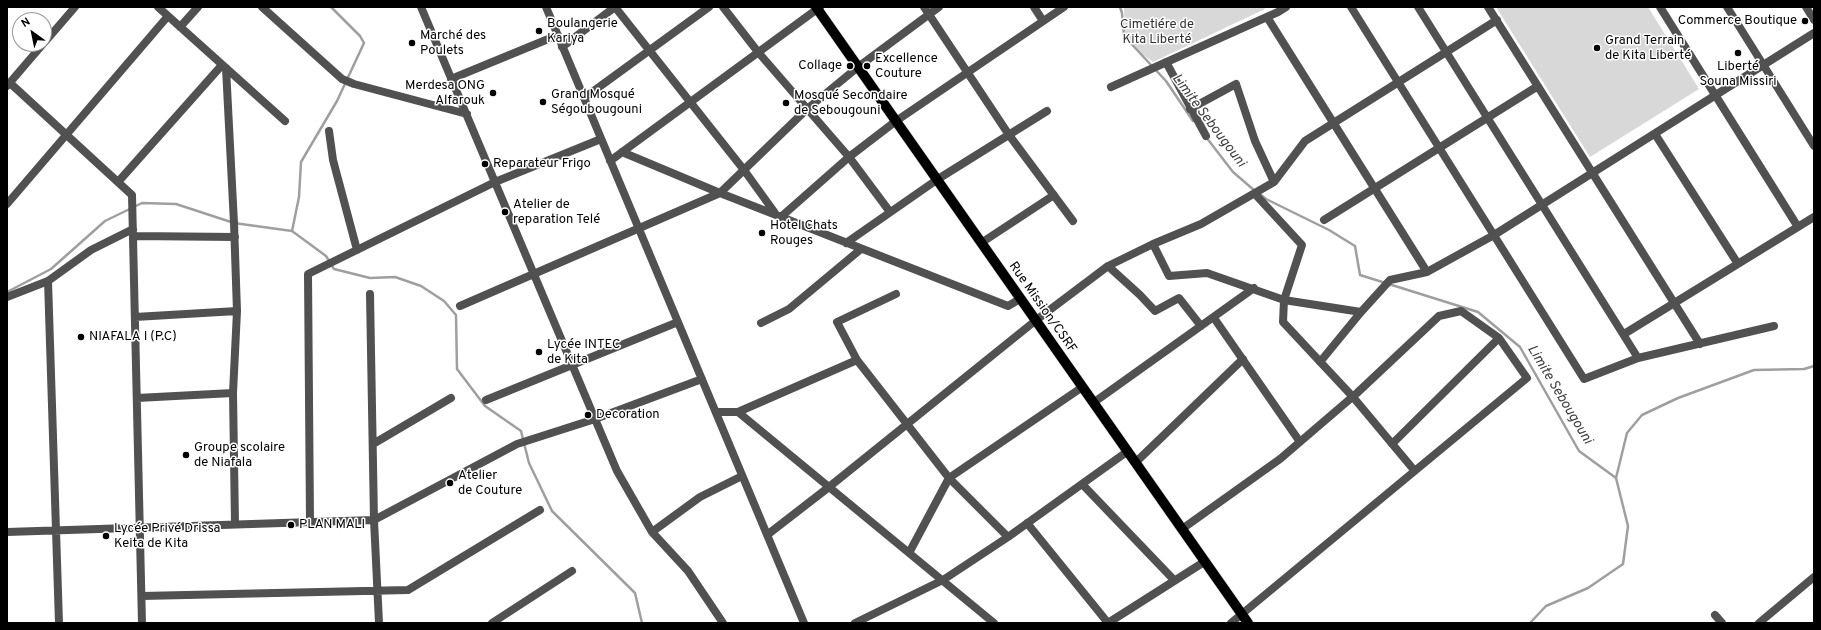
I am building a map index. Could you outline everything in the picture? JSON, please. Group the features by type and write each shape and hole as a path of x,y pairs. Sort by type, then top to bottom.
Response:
{"main road":[{"name":"Rue Mission/CSRF","path":"818,8 938,179 1081,388 1136,462 1204,562 1248,623"}],"street":[{"path":"52,34 75,7"},
{"path":"158,7 285,121"},
{"path":"180,27 198,7"},
{"path":"262,7 342,79 354,84 467,114"},
{"path":"421,7 617,471 652,532 688,571 723,623"},
{"path":"546,7 804,623"},
{"path":"562,47 615,7 689,103 779,215"},
{"path":"584,98 709,7"},
{"path":"723,7 758,52 849,158 890,212"},
{"path":"460,306 720,192 807,109 927,10 939,7"},
{"path":"1034,7 1043,21"},
{"path":"779,215 896,121 1064,7"},
{"path":"1111,86 1267,17 1276,10 1286,7"},
{"path":"1351,7 1584,379 1638,358 1774,326"},
{"path":"1418,7 1638,358"},
{"path":"1488,7 1700,344"},
{"path":"1661,7 1798,227"},
{"path":"1727,7 1814,146"},
{"path":"1806,7 1814,20"},
{"path":"610,161 818,8"},
{"path":"927,10 1009,134 1073,221"},
{"path":"7,204 168,16"},
{"path":"1267,17 1427,272"},
{"path":"767,535 1035,321 1108,266 1153,244 1201,224 1274,182 1305,141 1497,20"},
{"path":"1320,362 1361,312 1390,280 1427,272 1494,235 1814,33"},
{"path":"452,79 558,35"},
{"path":"37,52 8,85 66,134 132,196 141,527 142,623"},
{"path":"1166,62 1190,109 1206,136"},
{"path":"118,182 224,66"},
{"path":"224,66 235,237 237,311 233,393 235,524"},
{"path":"1190,109 1236,84 1255,141 1274,182"},
{"path":"1324,220 1538,86"},
{"path":"846,243 938,179 1047,111"},
{"path":"329,131 333,160 357,250"},
{"path":"1655,134 1738,264"},
{"path":"310,522 308,274 495,182 601,139"},
{"path":"622,152 846,243 1008,306 1020,299"},
{"path":"1255,194 1302,245 1284,300 1284,322 1352,397 1414,470"},
{"path":"981,243 1054,195"},
{"path":"1624,334 1814,217"},
{"path":"7,297 48,281 91,250 133,232 235,237"},
{"path":"1153,244 1169,276 1207,273 1254,288 1284,300 1361,312"},
{"path":"761,323 789,309 861,248"},
{"path":"1108,266 1155,311 1179,298 1201,326"},
{"path":"48,281 59,623"},
{"path":"1093,403 1254,288"},
{"path":"370,294 374,520 379,623"},
{"path":"896,294 837,322 857,360 949,478 1008,537"},
{"path":"135,317 237,311"},
{"path":"1182,529 1280,459 1352,397 1439,316 1461,311 1499,338 1527,378 1231,623"},
{"path":"1214,318 1300,442"},
{"path":"486,400 678,322"},
{"path":"1392,444 1499,338"},
{"path":"716,412 738,412 857,360"},
{"path":"1136,462 1243,360"},
{"path":"7,532 374,520 517,444 595,419 702,379"},
{"path":"910,553 949,478 1081,388"},
{"path":"137,398 233,393"},
{"path":"373,444 450,398"},
{"path":"738,412 994,623"},
{"path":"855,623 943,580 1008,537 1128,451"},
{"path":"652,532 700,497 742,476"},
{"path":"1082,484 1174,580"},
{"path":"142,596 408,590 540,510"},
{"path":"1027,523 1108,623 1204,562"},
{"path":"492,623 572,571"},
{"path":"1759,623 1814,577"},
{"path":"1715,615 1722,623"}],"green space":[{"name":"Cimetiére de Kita Liberté","path":"1124,7 1264,7 1265,9 1153,62 1138,51 1125,34"},
{"name":"Grand Terrain de Kita Liberté","path":"1496,7 1648,7 1699,89 1590,157"}],"waterway":[{"path":"292,231 299,197 301,162 337,101 364,43 360,36 331,7"},
{"name":"Limite Sebougouni","path":"1120,7 1124,36 1166,81 1193,121"},
{"name":"Limite Sebougouni","path":"1206,137 1233,172 1255,191"},
{"name":"Limite Sebougouni","path":"1261,195 1266,199 1329,230 1355,246 1360,275 1478,312 1520,347 1579,451 1616,478 1628,526 1623,564 1588,588 1546,606 1530,623"},
{"path":"7,292 51,269 105,221 142,203 176,204 234,223 292,231 326,256 334,269 370,278 395,277 421,286 444,301 456,315 457,369 485,406 521,431 529,463 552,511 635,593 642,623"},
{"path":"1616,478 1627,433 1642,415 1678,398 1754,370 1804,369 1814,366"}],"place":[{"name":"Commerce Boutique","path":"1805,21"},
{"name":"Boulangerie Kariya","path":"539,31"},
{"name":"Marché des Poulets","path":"412,43"},
{"name":"Grand Terrain de Kita Liberté","path":"1597,48"},
{"name":"Liberté Souna Missiri","path":"1738,53"},
{"name":"Collage","path":"850,66"},
{"name":"Excellence Couture","path":"867,66"},
{"name":"Merdesa ONG Alfarouk","path":"493,93"},
{"name":"Grand Mosqué Ségoubougouni","path":"543,102"},
{"name":"Mosqué Secondaire de Sebougouni","path":"786,103"},
{"name":"Reparateur Frigo","path":"485,164"},
{"name":"Atelier de reparation Telé","path":"505,212"},
{"name":"Hotel Chats Rouges","path":"762,233"},
{"name":"NIAFALA I (P.C)","path":"81,337"},
{"name":"Lycée INTEC de Kita","path":"539,352"},
{"name":"Decoration","path":"588,415"},
{"name":"Groupe scolaire de Niafala","path":"186,455"},
{"name":"Atelier de Couture","path":"450,483"},
{"name":"PLAN MALI","path":"291,525"},
{"name":"Lycée Privé Drissa Keita de Kita","path":"106,536"}]}
